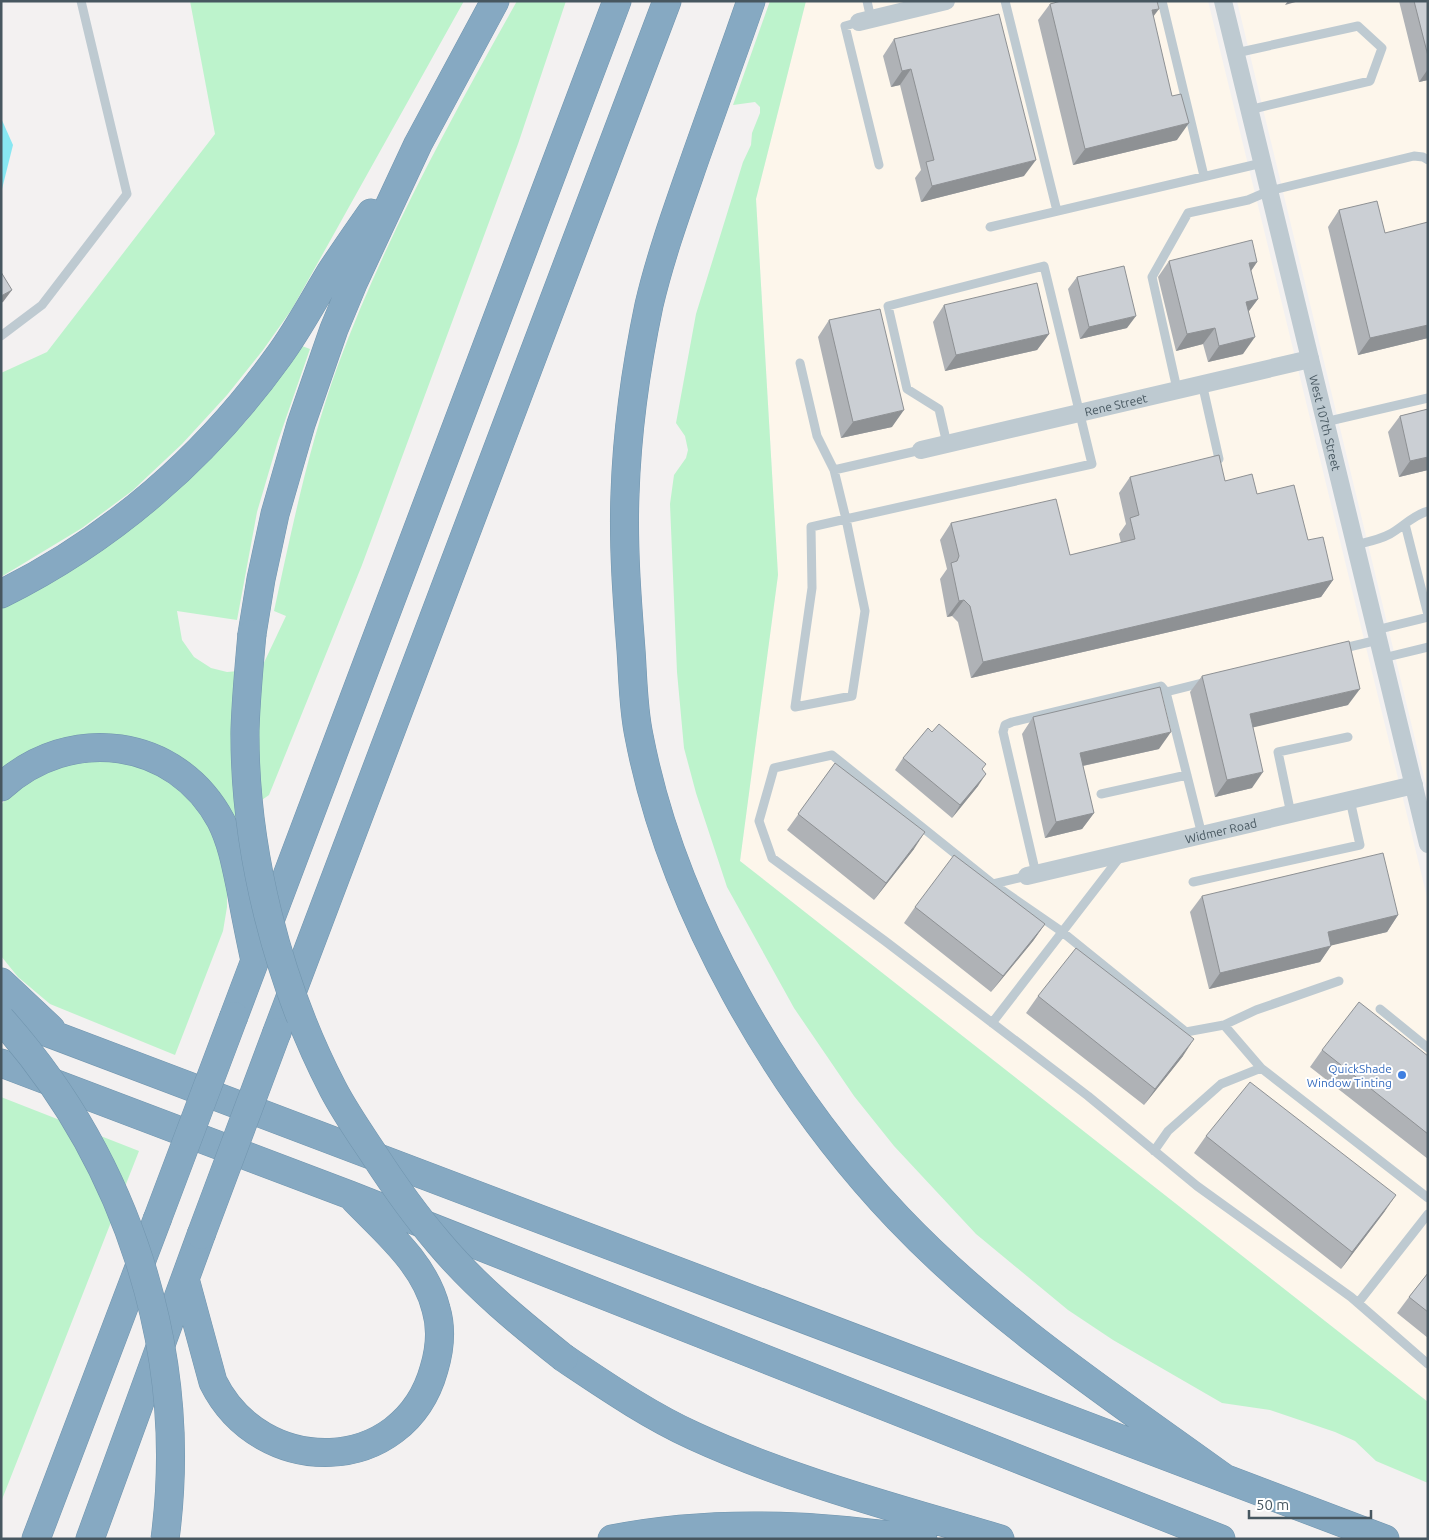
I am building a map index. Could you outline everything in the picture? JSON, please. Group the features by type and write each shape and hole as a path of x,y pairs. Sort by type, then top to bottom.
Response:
{"highway":[{"path":"496,1 418,144 354,281 334,329 301,424 275,514 261,579 252,634 245,730 250,812 256,857 264,899 280,956 300,1013 333,1090 396,1189 439,1244 522,1325 564,1358 610,1389 692,1436 807,1481 1000,1539"},
{"path":"36,1539 617,1"},
{"path":"90,1539 277,1032 667,1"},
{"path":"751,1 676,210 650,305 633,400 625,496 628,611 638,731 660,821 690,899 715,955 736,993 793,1086 832,1141 866,1182 898,1218 994,1307 1039,1344 1223,1477"},
{"path":"1,594 74,554 124,518 169,480 221,428 250,395 279,356 332,271 418,144"},
{"path":"1,787 26,767 45,758 83,748 122,748 144,754 178,772 199,789 220,820 227,835 234,854 255,961"},
{"path":"1,982 62,1038"},
{"path":"1,1015 1385,1539"},
{"path":"1,1019 38,1063 71,1112 97,1158 118,1201 145,1278 157,1328 167,1384 170,1474 165,1539"},
{"path":"1,1063 350,1195 1221,1539"},
{"path":"185,1279 213,1382 220,1397 241,1422 268,1440 301,1452 333,1453 366,1444 382,1437 399,1425 413,1411 432,1378 438,1358 439,1324 436,1308 421,1274 407,1255 350,1195"},
{"path":"612,1539 695,1528 752,1526 798,1527 923,1539"}],"street":[{"path":"865,21 946,1"},
{"name":"West 107th Street","path":"1223,1 1428,842"},
{"name":"Rene Street","path":"921,450 1310,359"},
{"name":"Widmer Road","path":"1032,875 1414,785"}],"lane":[{"path":"1,336 42,305 127,194 81,1"},
{"path":"867,1 865,21 845,26 878,165"},
{"path":"1005,1 1057,211"},
{"path":"1162,1 1204,176"},
{"path":"1236,53 1358,26 1382,48 1370,81 1250,110"},
{"path":"1177,389 1152,277 1188,213 1248,200 1269,191 1414,156 1423,157 1428,160"},
{"path":"990,226 1262,163"},
{"path":"800,363 817,436 834,470 846,519 865,611 852,696 795,707 812,588 811,527 846,519 1092,464 1044,266 888,306 907,388 939,409 947,444"},
{"path":"1202,383 1219,459"},
{"path":"1325,422 1428,398"},
{"path":"834,470 921,450"},
{"path":"1355,546 1379,539 1420,513 1428,511"},
{"path":"1330,652 1428,616 1405,524"},
{"path":"1383,658 1427,650"},
{"path":"1166,692 1214,680"},
{"path":"993,884 1032,875 1003,732 1004,725 1162,686 1166,692 1202,835"},
{"path":"1291,814 1278,752 1348,737"},
{"path":"1339,981 1256,1010 1224,1025 1186,1032 1061,931 993,884 832,755 774,768 759,821 772,858 886,941 1088,1096 1197,1186 1358,1303 1428,1364"},
{"path":"1102,794 1186,775"},
{"path":"1193,882 1360,845 1350,800"},
{"path":"992,1023 1061,931 1123,853"},
{"path":"1380,1009 1428,1048"},
{"path":"1224,1025 1261,1068 1428,1198"},
{"path":"1154,1151 1168,1131 1221,1084 1261,1068"},
{"path":"1358,1303 1428,1214"}],"shaded area":[{"path":"806,1 1208,1 1428,901 1428,1402 740,861 778,575 756,199"},
{"path":"1237,1 1428,1 1428,793"}],"green space":[{"path":"190,1 464,1 292,309 263,350 227,395 182,444 132,491 82,528 1,577 1,373 47,352 215,134"},
{"path":"517,1 566,1 518,144 362,565 269,795 235,819 161,748 1,772 1,608 32,592 201,467 246,421 302,346 310,349 278,441 257,512 237,620 177,611 182,640 194,657 211,668 227,672 261,669 286,616 274,611 295,518 318,426 356,318 420,180"},
{"path":"770,1 806,1 756,199 778,575 740,861 1428,1402 1428,1483 1376,1461 1355,1441 1335,1432 1270,1410 1222,1403 1113,1340 1068,1310 976,1234 894,1146 854,1096 794,1008 727,887 696,793 684,748 677,672 670,504 674,475 686,458 688,450 685,436 676,423 696,314 743,162 751,145 752,133 760,113 760,107 755,102 733,105"},
{"path":"114,757 146,765 195,799 222,851 227,879 227,907 223,931 175,1055 50,1004 18,977 1,956 1,805 27,781 49,769 72,761"},
{"path":"1,1097 139,1151 1,1502"}],"water":[{"path":"1,118 13,145 1,193"}],"building":[{"path":"1061,1 1157,1 1159,9 1152,10 1172,96 1181,94 1189,123 1085,149 1050,4"},
{"path":"1414,1 1428,1 1428,56"},
{"path":"999,14 1036,160 932,186 926,162 934,160 911,69 902,71 894,39"},
{"path":"1377,201 1385,233 1428,222 1428,325 1370,338 1339,210"},
{"path":"1252,240 1257,262 1249,263 1258,299 1246,302 1255,337 1219,346 1215,328 1187,334 1169,261"},
{"path":"1124,266 1136,316 1089,327 1077,277"},
{"path":"1,272 12,290 1,296"},
{"path":"1037,283 1049,334 956,355 944,305"},
{"path":"880,309 904,410 853,422 829,320"},
{"path":"1428,409 1428,457 1410,461 1400,416"},
{"path":"1219,455 1225,481 1252,474 1257,494 1294,485 1308,540 1323,537 1333,580 983,662 970,606 964,600 959,601 951,563 957,561 959,556 951,523 1056,499 1070,555 1135,539 1130,518 1139,515 1130,477"},
{"path":"1349,641 1360,689 1250,714 1263,772 1227,780 1202,676"},
{"path":"1160,687 1171,732 1080,753 1094,813 1056,822 1033,717"},
{"path":"939,724 986,764 982,769 986,774 960,805 903,758 928,728 932,732"},
{"path":"835,763 925,832 886,883 798,814"},
{"path":"1383,853 1398,915 1328,932 1331,946 1220,973 1202,896"},
{"path":"954,855 1045,924 1003,976 915,907"},
{"path":"1076,948 1194,1039 1155,1089 1038,996"},
{"path":"1359,1002 1428,1056 1428,1134 1322,1050"},
{"path":"1250,1082 1396,1195 1352,1252 1206,1136"},
{"path":"1428,1273 1428,1312 1409,1297"}],"place":[{"name":"QuickShade Window Tinting","path":"1402,1075"}]}
